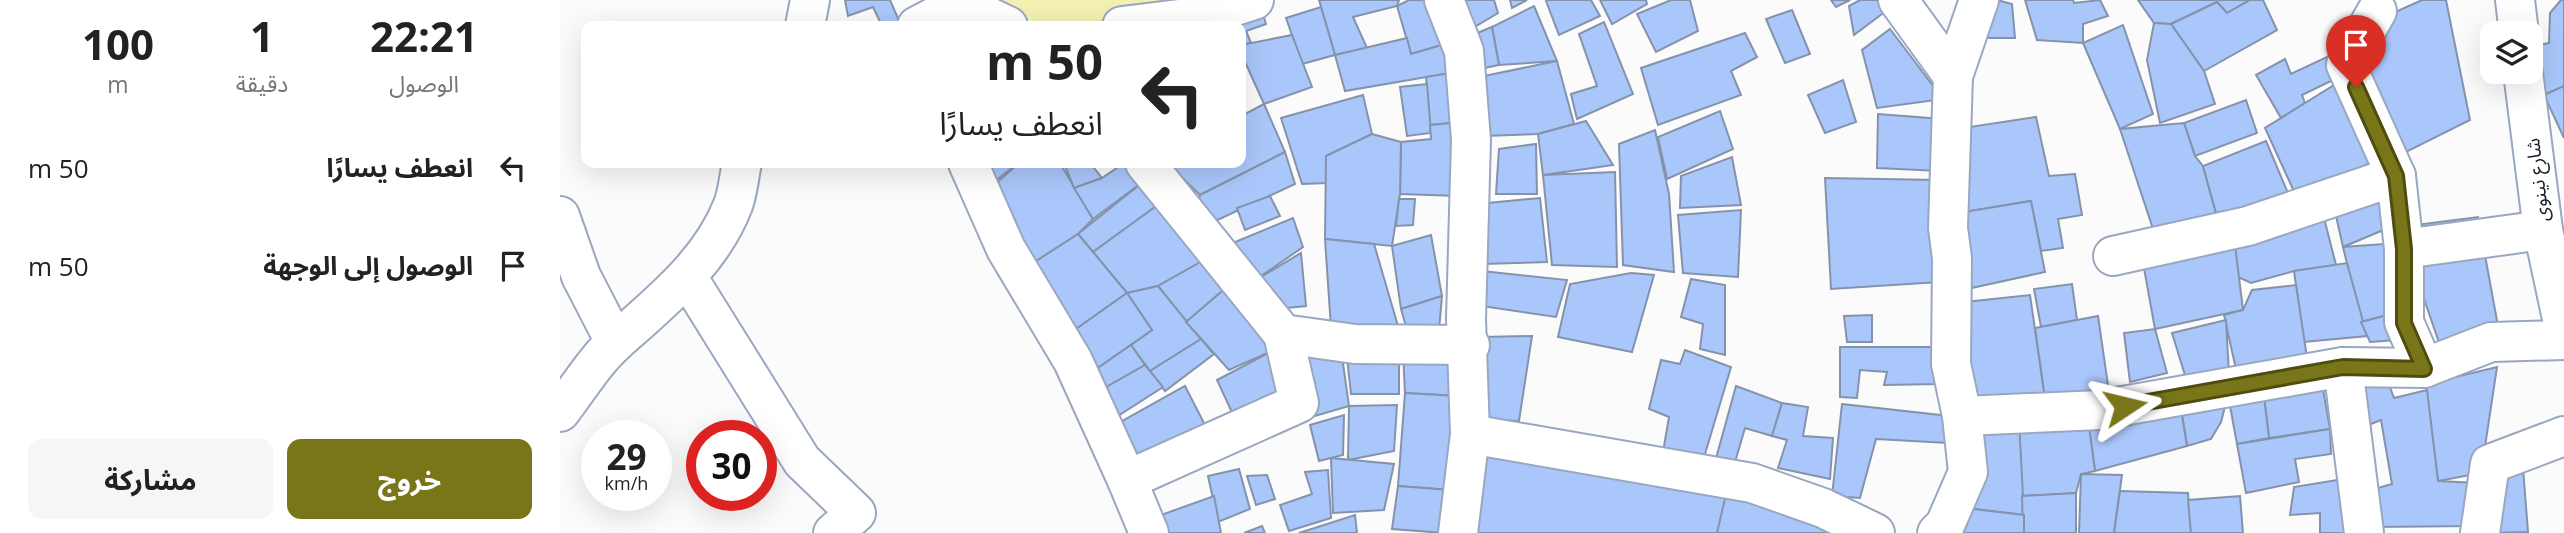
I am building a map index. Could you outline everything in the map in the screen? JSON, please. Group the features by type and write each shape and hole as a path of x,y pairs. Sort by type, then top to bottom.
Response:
{"street":[{"path":"806,21 810,0"},
{"path":"1164,21 1205,16 1254,0"},
{"path":"1444,0 1464,51 1471,141 1466,319 1470,345 1470,434 1458,533"},
{"path":"1898,0 1953,76"},
{"path":"1937,533 1945,525 1968,472 1962,416 1951,364 1948,204 1953,76 1979,0"},
{"path":"2515,0 2518,21"},
{"path":"925,21 956,2 997,21"},
{"path":"2383,4 2346,65 2396,176 2404,249 2404,323 2424,369"},
{"name":"شارع نينوى","path":"2525,84 2543,230 2564,328"},
{"path":"560,412 615,342 641,323 665,294 688,278 733,204 741,168"},
{"path":"970,168 1006,249 1073,361 1149,533"},
{"path":"1127,480 1298,404 1283,334 1149,168"},
{"path":"2113,256 2248,226 2396,176"},
{"path":"560,216 580,276 615,342"},
{"path":"2404,249 2543,230"},
{"path":"688,278 802,461 856,513 833,533"},
{"path":"1283,334 1355,344 1470,345"},
{"path":"1962,416 2100,410 2343,367 2424,369 2491,342 2564,340"},
{"path":"2343,367 2364,533"},
{"path":"1470,434 1752,483 1823,508 1875,533"},
{"path":"2480,533 2490,464 2564,436"}],"shaded area":[{"path":"980,0 1162,0 1168,13 1111,21 1034,21 986,6"}],"building":[{"path":"845,0 890,0 899,21 880,21 873,7 848,16"},
{"path":"1319,0 1399,0 1397,6 1353,17 1367,48 1335,55"},
{"path":"1409,0 1432,0 1452,42 1411,54 1397,6"},
{"path":"1461,0 1494,0 1498,13 1471,29"},
{"path":"1510,0 1527,0 1512,8"},
{"path":"1591,0 1600,16 1559,35 1546,1"},
{"path":"1600,0 1646,0 1647,4 1612,24"},
{"path":"1671,0 1690,0 1698,31 1656,52 1637,14"},
{"path":"1831,0 1850,0 1836,7"},
{"path":"1860,0 1879,0 1886,11 1854,35 1849,6"},
{"path":"1997,0 2012,4 2015,38 1981,38"},
{"path":"2025,0 2073,0 2074,3 2100,0 2108,16 2083,24 2083,43 2037,40"},
{"path":"2138,0 2250,0 2227,13 2217,2 2171,24 2154,23"},
{"path":"2250,0 2263,0 2277,30 2204,71 2171,24 2217,2 2227,13"},
{"path":"2422,0 2446,0 2470,120 2398,156 2355,64 2382,18"},
{"path":"2564,0 2564,86 2544,95 2537,84 2543,84 2543,44 2549,43 2550,13"},
{"path":"1260,4 1266,24 1246,31 1246,21 1229,21"},
{"path":"1534,6 1557,61 1499,65 1492,27"},
{"path":"1321,7 1335,55 1302,64 1286,18"},
{"path":"1792,10 1810,54 1785,63 1766,19"},
{"path":"1604,22 1633,94 1577,119 1571,94 1597,86 1579,34"},
{"path":"2154,23 2171,24 2204,71 2215,104 2160,123 2147,60"},
{"path":"2123,25 2153,114 2120,129 2083,43"},
{"path":"1492,27 1499,65 1475,70 1470,36"},
{"path":"1890,29 1943,99 1877,108 1862,50"},
{"path":"1246,31 1251,43 1246,44"},
{"path":"1745,33 1757,57 1731,71 1741,95 1658,125 1641,68"},
{"path":"1292,35 1312,87 1264,104 1246,64 1246,44"},
{"path":"1407,38 1411,54 1452,42 1456,72 1345,91 1335,55"},
{"path":"2329,56 2339,77 2302,95 2305,103 2281,118 2256,75 2285,59 2291,74"},
{"path":"1557,61 1574,124 1538,134 1485,136 1479,77"},
{"path":"1456,72 1462,122 1430,125 1426,77"},
{"path":"1843,80 1856,122 1825,133 1808,95"},
{"path":"2339,82 2376,160 2297,198 2265,128"},
{"path":"1427,84 1431,133 1407,136 1400,87"},
{"path":"2564,86 2564,138 2544,95"},
{"path":"1363,95 1372,134 1326,156 1327,183 1302,184 1281,118"},
{"path":"2246,100 2257,133 2195,156 2184,123"},
{"path":"1264,104 1285,152 1200,195 1172,168 1246,168 1246,113"},
{"path":"1720,111 1733,149 1667,179 1658,137"},
{"path":"1878,114 1942,119 1940,171 1877,168"},
{"path":"2036,117 2049,176 2075,174 2082,215 2058,219 2063,248 2041,251 2031,201 1958,213 1963,128"},
{"path":"1586,121 1613,165 1543,175 1538,134"},
{"path":"1462,122 1458,196 1400,194 1401,142 1431,139 1430,125"},
{"path":"2184,123 2195,156 2203,166 2219,224 2156,238 2120,129"},
{"path":"1655,130 1669,194 1674,272 1623,265 1619,144"},
{"path":"1372,134 1401,142 1400,194 1392,246 1325,239 1326,156"},
{"path":"2266,141 2290,198 2219,224 2203,166"},
{"path":"1536,144 1537,194 1496,194 1499,149"},
{"path":"1285,152 1295,184 1213,222 1198,205 1200,195"},
{"path":"1732,157 1741,205 1680,208 1681,176"},
{"path":"981,168 1012,168 989,186"},
{"path":"1013,168 1063,168 1093,219 1078,234 1030,265 992,187"},
{"path":"1066,168 1094,168 1102,178 1074,188"},
{"path":"1117,168 1139,168 1148,178 1093,219 1074,188 1102,178"},
{"path":"1615,172 1617,267 1552,265 1543,175"},
{"path":"1148,178 1166,199 1093,252 1078,234"},
{"path":"1825,178 1938,180 1939,282 1831,289"},
{"path":"2387,188 2388,228 2343,247 2334,207"},
{"path":"1270,196 1280,216 1245,230 1237,208"},
{"path":"1540,198 1547,262 1481,264 1478,204"},
{"path":"1166,199 1212,256 1158,286 1127,293 1093,252"},
{"path":"1399,199 1415,199 1413,225 1396,226"},
{"path":"2031,201 2045,272 1967,289 1958,213"},
{"path":"1741,210 1738,277 1683,273 1678,215"},
{"path":"2323,214 2336,265 2294,271 2251,283 2236,276 2234,237"},
{"path":"2478,217 2500,337 2443,354 2422,293 2415,225"},
{"path":"1293,218 1303,247 1254,281 1228,245"},
{"path":"1078,234 1127,293 1069,334 1030,265"},
{"path":"1431,235 1442,296 1401,309 1392,246"},
{"path":"2234,237 2243,310 2155,329 2142,257"},
{"path":"1325,239 1374,244 1398,326 1331,328"},
{"path":"2384,244 2395,313 2361,322 2343,247"},
{"path":"1301,253 1306,306 1276,309 1254,281"},
{"path":"1204,260 1227,287 1186,322 1158,286"},
{"path":"2347,263 2367,336 2304,342 2294,271"},
{"path":"1482,271 1567,280 1556,317 1481,306"},
{"path":"1631,273 1654,275 1632,352 1558,337 1570,284"},
{"path":"1691,279 1725,285 1725,355 1700,349 1703,324 1681,317"},
{"path":"2072,284 2077,320 2041,327 2034,289"},
{"path":"2296,285 2308,364 2237,374 2224,315 2243,310 2252,290"},
{"path":"1158,286 1201,339 1150,371 1131,345 1152,330 1127,293"},
{"path":"1227,287 1274,350 1229,370 1186,322"},
{"path":"1127,293 1152,330 1092,372 1069,334"},
{"path":"2030,295 2045,398 1970,409 1956,303"},
{"path":"1442,296 1439,330 1407,330 1401,309"},
{"path":"2395,313 2397,340 2370,342 2361,322"},
{"path":"1872,315 1872,342 1847,342 1844,316"},
{"path":"2098,316 2109,392 2045,398 2035,328"},
{"path":"2226,320 2229,375 2188,385 2172,333"},
{"path":"2155,329 2167,373 2130,382 2124,333"},
{"path":"1532,336 1519,421 1480,419 1483,337"},
{"path":"1201,339 1214,354 1165,391 1150,371"},
{"path":"1131,345 1145,365 1094,394 1092,372"},
{"path":"1303,347 1341,349 1349,406 1308,418"},
{"path":"1840,347 1940,347 1938,384 1884,385 1887,372 1860,370 1857,398 1840,397"},
{"path":"1346,349 1399,350 1399,394 1351,394"},
{"path":"1274,350 1287,394 1235,419 1217,380"},
{"path":"1685,350 1731,367 1702,464 1663,452 1669,417 1649,409 1661,360 1680,364"},
{"path":"1403,351 1464,355 1458,396 1405,393"},
{"path":"1145,365 1163,387 1110,421 1094,394"},
{"path":"2497,367 2481,473 2438,481 2426,384"},
{"path":"2351,375 2387,379 2394,398 2427,390 2438,481 2478,483 2472,526 2373,527 2371,490 2392,484 2381,420 2361,428"},
{"path":"2321,378 2330,429 2269,438 2263,389"},
{"path":"1185,386 1206,427 1134,463 1117,424"},
{"path":"1736,386 1782,403 1772,436 1745,428 1733,469 1715,462"},
{"path":"2263,389 2269,438 2237,444 2228,395"},
{"path":"1405,393 1458,396 1450,490 1398,486"},
{"path":"2228,395 2221,422 2211,439 2187,446 2180,403"},
{"path":"1782,403 1808,407 1803,436 1833,438 1830,479 1778,468 1787,440 1772,436"},
{"path":"2180,403 2187,446 2095,471 2088,419"},
{"path":"1842,404 1949,416 1948,443 1876,439 1860,498 1832,496"},
{"path":"1397,405 1394,451 1348,460 1349,406"},
{"path":"1344,415 1343,455 1319,461 1310,425"},
{"path":"2088,419 2095,471 2081,474 2076,493 2022,496 2019,421"},
{"path":"2019,421 2024,515 1974,509 1969,423"},
{"path":"2330,429 2331,454 2295,459 2299,482 2246,493 2237,444"},
{"path":"1480,444 1653,479 1639,533 1519,506 1516,533 1469,533"},
{"path":"1480,444 1707,474 1840,533 1469,533"},
{"path":"1331,458 1394,464 1384,510 1333,513"},
{"path":"2523,468 2528,532 2489,533 2497,473"},
{"path":"1239,469 1250,509 1218,522 1208,476"},
{"path":"1328,470 1331,518 1289,531 1280,505 1312,494 1305,472"},
{"path":"2081,474 2122,475 2114,533 2079,533"},
{"path":"1267,475 1275,499 1256,505 1247,476"},
{"path":"2350,478 2356,533 2320,533 2320,513 2290,515 2294,487"},
{"path":"1398,486 1450,490 1444,533 1392,529"},
{"path":"1727,490 1837,533 1717,533"},
{"path":"2120,491 2188,493 2191,533 2114,533"},
{"path":"2076,493 2076,533 2023,533 2022,496"},
{"path":"1214,496 1221,533 1168,533 1161,515"},
{"path":"2240,496 2243,533 2191,533 2188,500"},
{"path":"1965,508 2024,515 2024,533 1956,533"},
{"path":"1355,515 1357,533 1299,533"},
{"path":"1262,526 1265,533 1244,533"}],"route":[{"path":"2125,406 2343,367 2424,369 2404,323 2404,249 2396,176 2356,87"}]}
